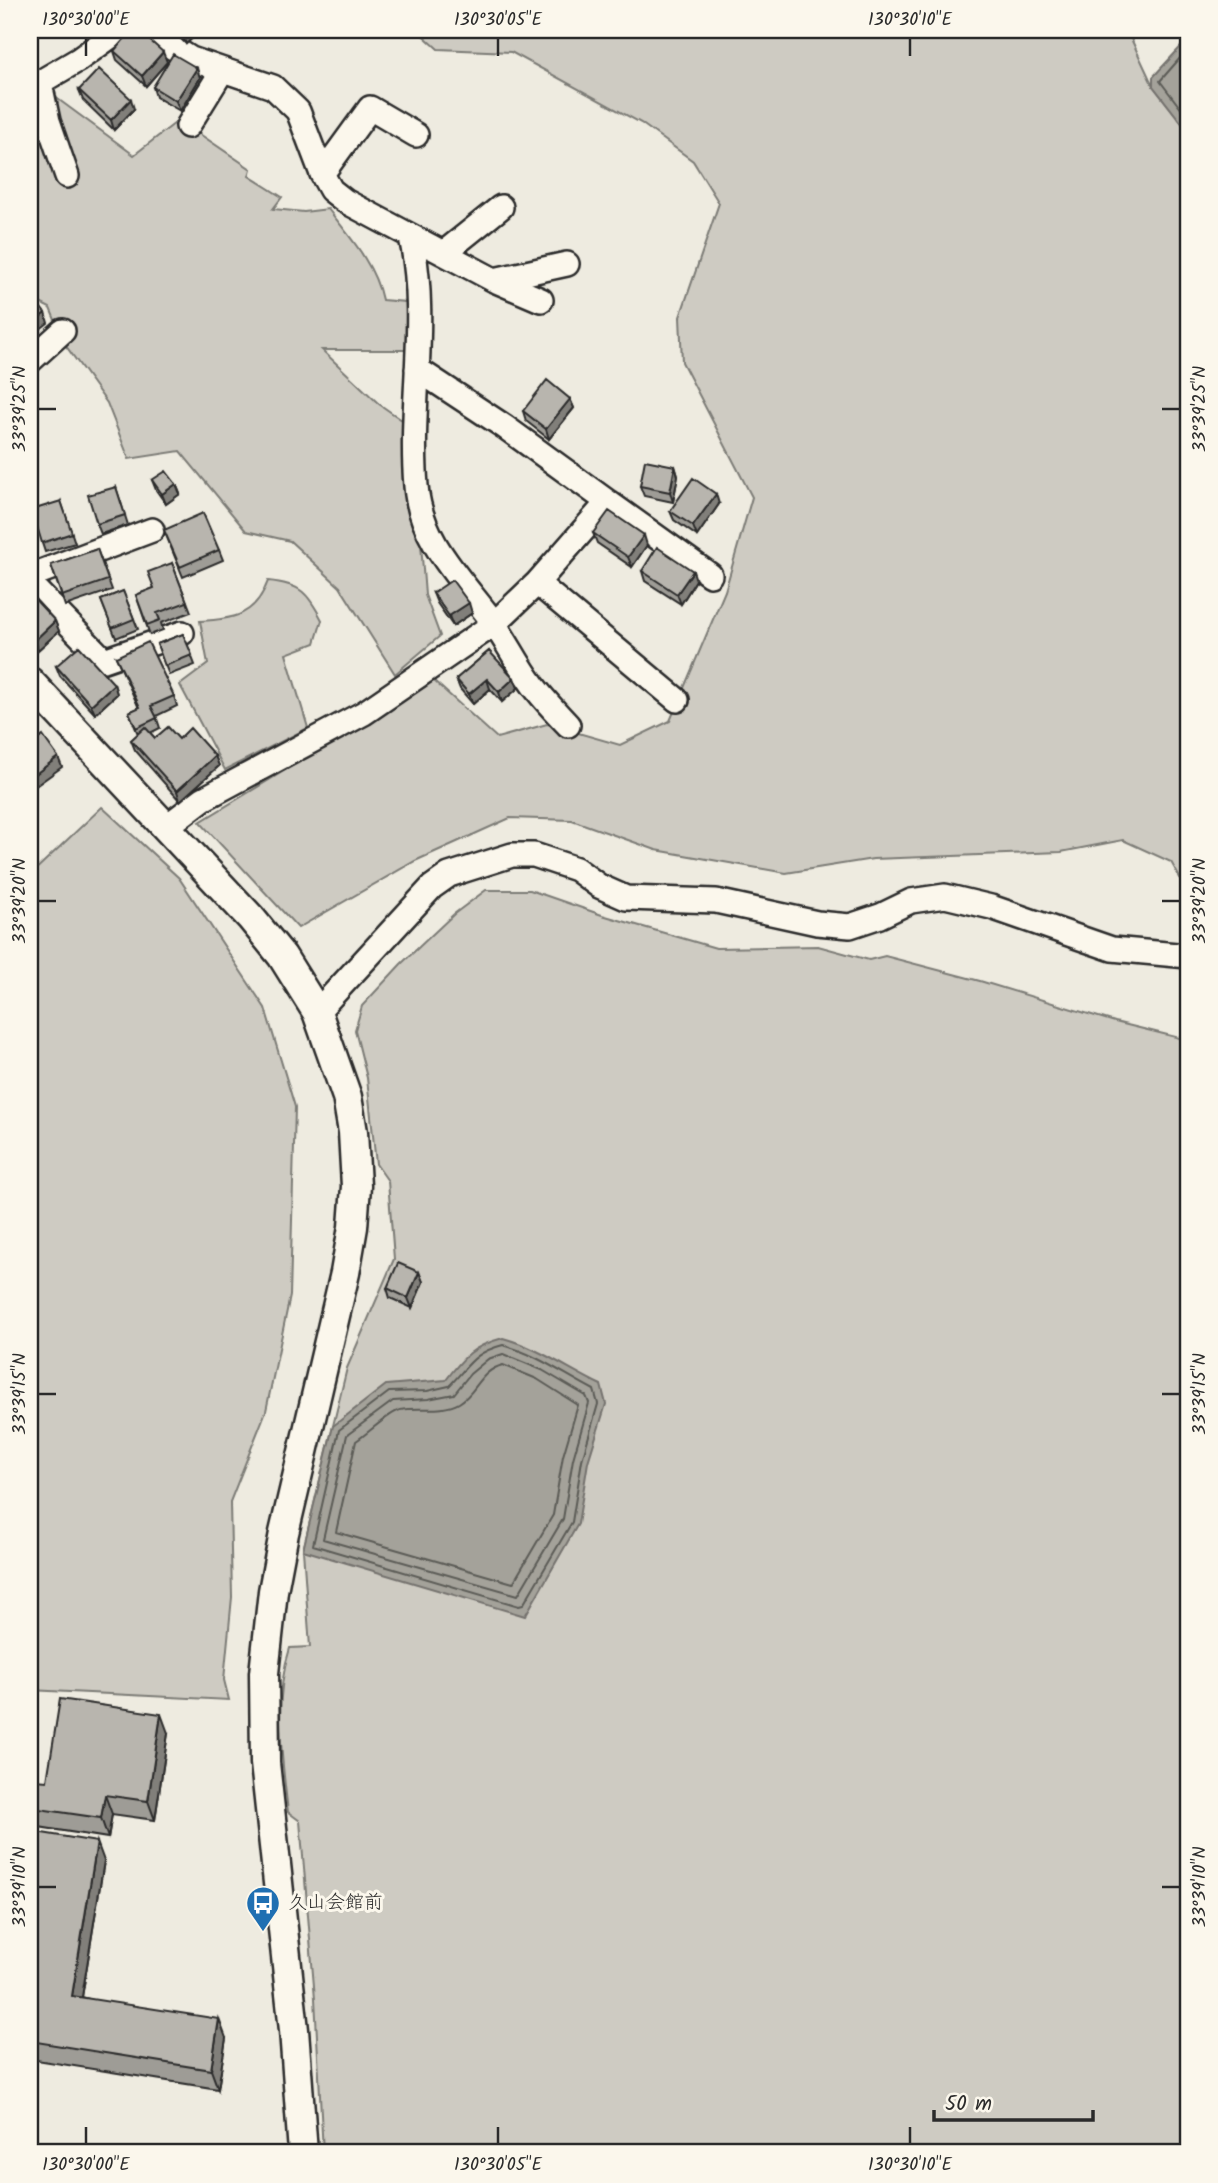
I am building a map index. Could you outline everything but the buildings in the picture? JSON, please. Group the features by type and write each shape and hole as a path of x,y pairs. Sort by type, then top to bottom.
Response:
{"street":[{"path":"67,176 35,86 78,60 114,34 115,30"},
{"path":"145,30 191,59 273,87 298,111 322,174 331,190 345,201 494,280 541,299"},
{"path":"188,126 222,71"},
{"path":"322,174 370,108 416,135"},
{"path":"445,252 501,207"},
{"path":"411,237 415,254 419,311 416,486 422,518 438,550 494,624 534,686 568,725"},
{"path":"494,280 567,264"},
{"path":"30,361 63,331"},
{"path":"417,369 505,427 710,575"},
{"path":"166,827 203,799 364,713 494,624 537,583 608,502"},
{"path":"30,576 152,530"},
{"path":"537,583 677,699"},
{"path":"30,584 104,660 183,633"},
{"path":"30,682 282,956 317,1012 347,1097 353,1132 356,1186 353,1227 275,1579 267,1635 264,1686 265,1763 294,2030 303,2153"},
{"path":"317,1012 432,887 449,875 512,855 534,855 557,860 576,869 599,886 626,898 716,901 817,923 850,926 880,916 911,901 945,896 991,907 1112,949 1188,956"}],"shaded area":[{"path":"417,30 1127,30 1153,86 1188,131 1188,892 1171,862 1123,840 1061,852 873,859 786,873 656,850 572,820 510,818 415,861 298,928 200,822 433,680 497,738 547,724 620,745 670,721 725,591 752,497 682,362 680,317 719,203 693,161 641,123 511,52 438,49"},
{"path":"51,94 134,155 179,120 251,169 249,176 282,197 273,209 304,212 328,209 368,263 382,300 418,303 411,350 322,350 379,404 412,427 430,523 421,544 425,595 440,636 395,674 340,587 290,541 246,531 180,451 129,459 107,403 66,346 70,327 58,327 50,308 38,302 30,274 30,117 33,106"},
{"path":"268,581 302,591 322,620 315,643 286,654 308,728 225,770 180,685 208,664 200,621 233,617 250,609 263,593"},
{"path":"102,807 179,878 265,1008 295,1107 290,1296 266,1411 230,1502 232,1597 224,1680 229,1700 30,1690 30,875"},
{"path":"486,890 530,890 602,915 716,948 818,946 869,960 885,956 980,981 1115,1022 1188,1040 1188,2153 323,2153 315,1998 300,1821 288,1812 280,1709 290,1648 310,1647 303,1550 347,1368 394,1259 388,1181 376,1164 367,1078 355,1030 362,1006 401,964 454,914"}],"water":[{"path":"1188,39 1188,131 1153,86 1153,77"},
{"path":"503,1338 541,1353 601,1385 606,1404 588,1462 578,1524 525,1616 303,1550 333,1426 386,1385 446,1380 470,1353"}],"place":[{"name":"久山会館前","path":"263,1933"}]}
